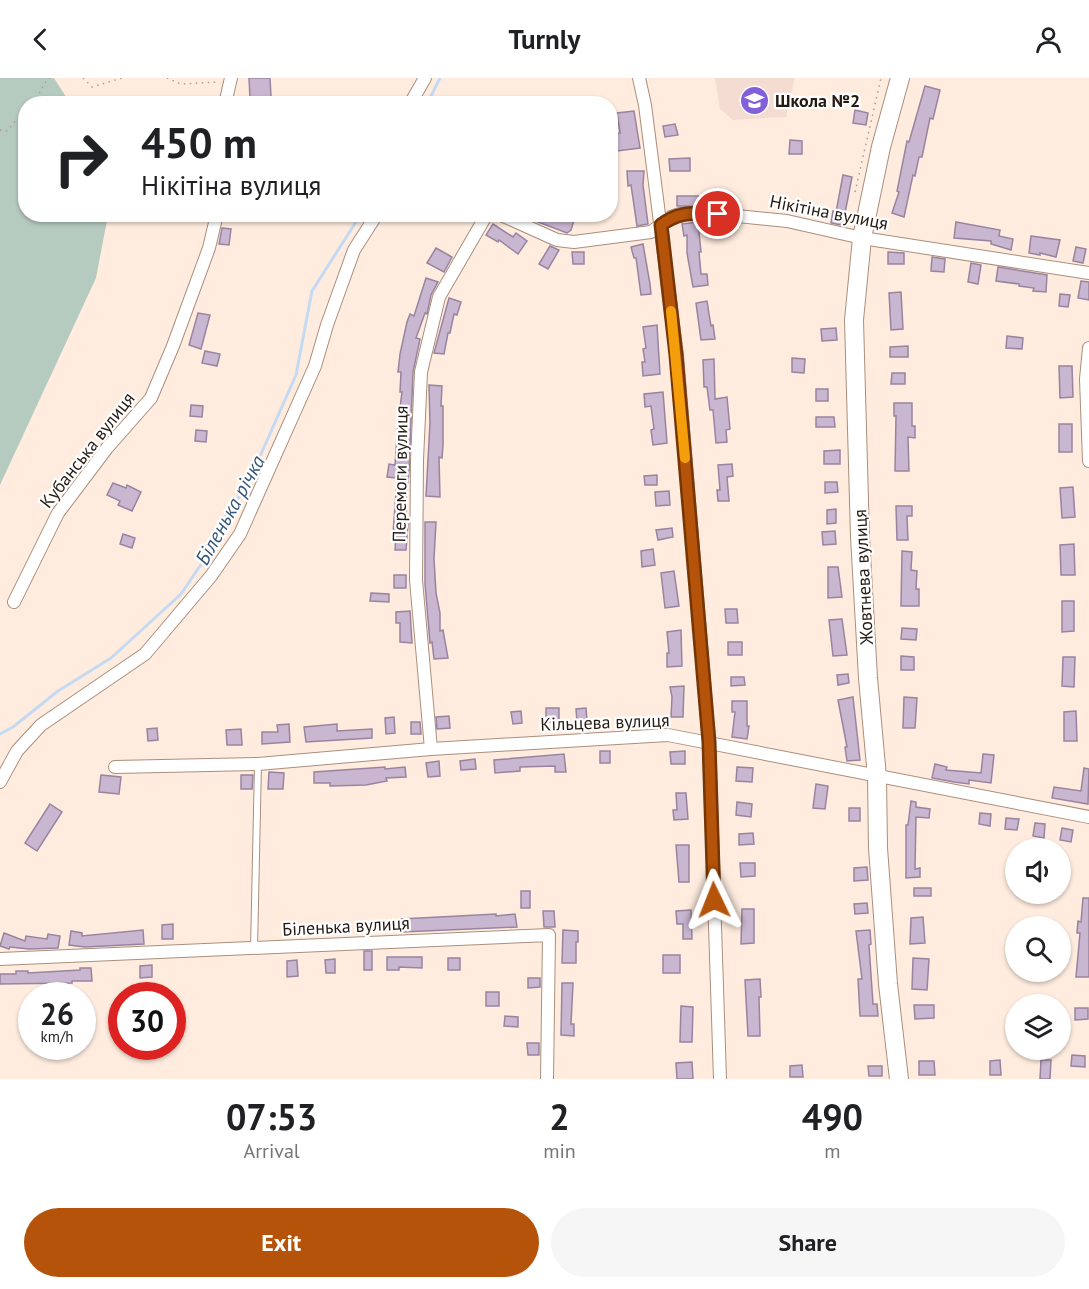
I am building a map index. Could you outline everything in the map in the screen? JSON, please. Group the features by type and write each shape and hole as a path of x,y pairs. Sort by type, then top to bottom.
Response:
{"main road":[{"name":"Жовтнева вулиця","path":"899,1079 889,995 878,848 877,777 868,678 860,537 854,320 862,238 900,78"}],"street":[{"path":"414,96 424,78"},
{"path":"639,78 645,105 676,355 709,742 720,1079"},
{"path":"227,96 231,80"},
{"name":"Нікітіна вулиця","path":"517,222 557,240 574,242 651,232 671,217 680,214 718,214 787,221 862,238 1089,273"},
{"name":"Кубанська вулиця","path":"14,602 58,513 107,448 151,398 173,346 205,258 215,222"},
{"path":"0,782 17,751 41,725 145,654 211,576 240,534 315,366 354,250 372,222"},
{"name":"Перемоги вулиця","path":"430,749 416,580 417,460 422,372 439,297 482,222"},
{"path":"1089,348 1086,379 1089,461"},
{"name":"Кільцева вулиця","path":"115,767 258,764 430,749 668,735 1089,817"},
{"name":"Біленька вулиця","path":"0,959 549,934 547,1079"}],"lane":[{"path":"254,949 258,764"}],"path":[{"path":"38,96 50,78"},
{"path":"83,78 92,87 122,78"},
{"path":"167,78 181,84 231,80"},
{"path":"855,192 881,78"},
{"path":"0,130 7,131 18,119"}],"shaded area":[{"name":"Школа №2","path":"715,78 795,78 786,117 733,120 720,109"}],"green space":[{"path":"0,78 54,78 66,96 18,96 18,222 107,222 96,278 0,485"}],"building":[{"path":"249,78 270,78 271,96 250,96"},
{"path":"925,86 940,90 933,119 930,118 922,157 919,157 915,176 913,175 904,217 892,213 899,192 897,191 907,141 909,142"},
{"path":"855,110 868,113 866,125 853,123"},
{"path":"634,111 640,148 618,151 618,133 620,133 618,113"},
{"path":"675,124 678,135 665,137 663,126"},
{"path":"790,140 802,141 802,154 789,154"},
{"path":"690,158 690,171 670,171 669,159"},
{"path":"627,171 644,171 643,185 648,224 637,226"},
{"path":"843,175 852,177 845,213 849,214 846,226 831,223 833,211 836,212"},
{"path":"677,196 699,196 699,206 677,206"},
{"path":"538,222 573,222 571,230 567,233"},
{"path":"698,222 701,274 707,274 708,285 693,287 687,253 687,235 684,236 682,224"},
{"path":"956,222 1000,230 999,236 1013,239 1011,250 991,244 991,241 954,238"},
{"path":"493,224 513,237 516,233 527,241 518,254 499,240 498,242 486,235"},
{"path":"222,228 231,229 229,245 219,244"},
{"path":"1031,236 1060,240 1056,257 1029,253"},
{"path":"643,244 651,294 641,295 636,258 634,258 631,247"},
{"path":"550,246 559,250 548,269 539,264"},
{"path":"1076,247 1086,249 1083,263 1073,261"},
{"path":"436,248 452,257 444,272 427,263"},
{"path":"572,252 584,252 584,264 573,264"},
{"path":"888,252 904,253 904,264 888,264"},
{"path":"932,257 945,259 944,272 931,271"},
{"path":"971,263 981,265 978,284 968,282"},
{"path":"998,267 1047,275 1046,292 1033,291 1034,288 1019,286 1019,284 996,281"},
{"path":"426,278 438,282 416,338 420,339 413,372 409,472 405,505 407,506 405,523 408,524 406,550 395,550 396,534 393,534 397,478 387,477 389,464 395,465 402,392 400,392 401,372 398,372 400,354 407,322 410,314 414,316"},
{"path":"1081,281 1089,282 1089,300 1078,298"},
{"path":"901,292 903,329 891,330 889,293"},
{"path":"1060,294 1070,295 1068,307 1059,306"},
{"path":"449,298 461,302 457,315 454,314 444,354 434,353"},
{"path":"707,301 715,339 701,340 696,303"},
{"path":"198,313 210,315 201,349 189,345"},
{"path":"657,325 660,374 643,376 642,362 645,362 643,349 646,348 643,327"},
{"path":"836,328 837,340 822,341 821,329"},
{"path":"1007,336 1023,338 1022,349 1006,348"},
{"path":"908,346 908,357 890,357 890,347"},
{"path":"205,351 220,354 217,366 202,363"},
{"path":"792,358 805,359 804,373 792,372"},
{"path":"714,359 715,399 727,397 730,429 726,430 727,442 716,443 713,410 710,410 707,387 704,387 703,360"},
{"path":"1059,366 1072,366 1073,397 1060,398"},
{"path":"892,373 905,373 905,384 891,384"},
{"path":"429,385 442,386 443,445 442,458 439,457 440,497 426,496 430,423"},
{"path":"816,389 828,389 828,401 816,401"},
{"path":"663,392 667,443 653,445 651,430 654,429 651,406 645,407 644,394"},
{"path":"894,403 912,403 912,426 915,426 915,438 908,437 909,471 895,471 896,416 894,416"},
{"path":"191,405 203,406 202,417 190,416"},
{"path":"816,417 834,417 835,427 816,427"},
{"path":"1059,424 1072,424 1072,452 1059,452"},
{"path":"196,430 207,431 206,442 195,441"},
{"path":"840,450 840,464 824,464 824,451"},
{"path":"732,464 733,476 727,477 729,501 718,501 717,490 720,490 718,465"},
{"path":"657,475 657,485 645,485 644,476"},
{"path":"825,482 837,482 838,492 825,493"},
{"path":"113,483 126,488 127,485 141,492 132,511 118,505 120,501 107,495"},
{"path":"1073,487 1075,517 1062,518 1060,488"},
{"path":"669,491 670,505 656,506 655,492"},
{"path":"896,506 912,506 912,516 907,516 908,540 897,540"},
{"path":"836,509 836,523 827,524 827,510"},
{"path":"425,522 436,522 434,559 436,593 440,613 440,631 443,630 448,658 434,659 432,642 430,643 425,584"},
{"path":"672,528 673,537 658,540 656,530"},
{"path":"835,531 836,544 823,545 822,532"},
{"path":"123,534 135,538 132,548 120,544"},
{"path":"1074,544 1075,575 1061,575 1060,545"},
{"path":"653,549 655,565 642,567 641,551"},
{"path":"902,551 912,552 911,570 917,571 916,589 919,589 919,606 901,606"},
{"path":"828,567 838,567 842,597 828,598"},
{"path":"674,571 679,606 665,608 661,573"},
{"path":"394,575 406,575 406,588 394,588"},
{"path":"371,593 389,594 389,602 370,601"},
{"path":"1062,601 1074,601 1074,631 1062,632"},
{"path":"725,609 737,609 738,623 726,623"},
{"path":"410,611 412,643 400,642 400,623 396,623 396,612"},
{"path":"842,619 847,655 833,656 829,620"},
{"path":"902,628 917,629 916,640 901,639"},
{"path":"681,630 682,666 667,667 667,653 669,653 667,632"},
{"path":"728,642 742,642 742,655 728,655"},
{"path":"901,656 914,657 914,670 901,670"},
{"path":"1063,657 1075,657 1074,687 1062,686"},
{"path":"848,674 849,683 838,685 837,675"},
{"path":"731,677 744,677 745,685 731,686"},
{"path":"684,686 683,717 671,717 670,687"},
{"path":"853,697 860,760 847,761 845,747 847,747 838,700"},
{"path":"904,697 917,698 915,728 903,728"},
{"path":"732,701 747,701 747,726 749,726 747,739 732,737 735,712 732,712"},
{"path":"546,708 559,708 559,722 546,722"},
{"path":"586,708 587,721 577,722 576,709"},
{"path":"521,711 522,723 513,724 511,712"},
{"path":"1076,711 1077,741 1064,741 1064,712"},
{"path":"449,716 450,728 437,729 436,717"},
{"path":"394,717 395,733 386,734 385,718"},
{"path":"411,722 420,722 421,734 411,734"},
{"path":"289,724 290,742 262,744 262,732 278,732 277,725"},
{"path":"337,724 337,731 372,729 372,738 306,742 304,727"},
{"path":"157,728 158,740 148,741 147,729"},
{"path":"241,729 242,745 227,745 226,730"},
{"path":"600,751 610,751 610,763 600,763"},
{"path":"685,751 685,764 671,764 670,752"},
{"path":"564,754 566,772 555,772 555,766 520,767 520,771 495,773 494,760"},
{"path":"983,754 994,755 991,783 969,780 969,784 932,778 935,764 947,767 946,770 981,773"},
{"path":"475,759 476,769 461,770 460,761"},
{"path":"439,761 440,776 428,777 426,763"},
{"path":"385,767 385,769 405,767 406,777 386,778 387,781 366,785 330,786 330,783 314,783 314,772"},
{"path":"737,767 753,768 752,782 736,781"},
{"path":"1084,768 1089,769 1088,804 1052,798 1054,787 1081,791"},
{"path":"269,772 284,773 283,789 268,789"},
{"path":"101,775 121,777 119,794 99,792"},
{"path":"241,775 253,775 252,789 241,789"},
{"path":"816,784 828,786 825,809 813,808"},
{"path":"676,793 686,793 688,819 674,820 673,810 677,810"},
{"path":"911,801 916,802 916,807 930,809 929,818 916,817 915,869 920,868 920,877 906,878 906,825 908,825"},
{"path":"737,802 752,804 751,817 736,815"},
{"path":"50,804 62,812 37,851 25,843"},
{"path":"849,808 860,808 860,821 849,821"},
{"path":"980,813 991,814 990,826 979,824"},
{"path":"1006,818 1019,819 1017,830 1005,829"},
{"path":"1035,823 1045,824 1044,838 1033,836"},
{"path":"1062,828 1073,830 1071,842 1071,838 1060,838"},
{"path":"753,833 754,844 739,845 739,834"},
{"path":"676,845 689,845 689,882 679,882"},
{"path":"740,863 755,863 755,876 741,877"},
{"path":"867,867 868,880 854,881 854,868"},
{"path":"914,888 931,888 931,896 914,896"},
{"path":"521,891 530,891 530,908 521,908"},
{"path":"1083,898 1089,898 1089,977 1076,977 1080,933 1077,933 1078,921 1081,922"},
{"path":"867,903 868,913 855,914 854,904"},
{"path":"742,909 754,909 754,943 741,944"},
{"path":"691,910 692,939 683,939 683,924 677,924 676,911"},
{"path":"543,911 554,911 555,927 544,927"},
{"path":"496,914 496,916 515,914 517,927 402,932 401,919"},
{"path":"923,917 925,943 910,944 911,918"},
{"path":"173,924 173,939 162,939 162,925"},
{"path":"143,930 144,944 85,947 69,945 71,931 82,933 82,936"},
{"path":"563,930 578,931 576,963 562,963"},
{"path":"870,930 873,1004 877,1004 878,1016 860,1016 858,979 862,979 856,931"},
{"path":"4,933 25,941 26,936 47,939 48,934 60,936 58,948 10,947 9,949 0,946"},
{"path":"364,951 372,951 372,970 364,970"},
{"path":"663,955 680,955 680,973 663,973"},
{"path":"387,957 422,957 422,968 399,967 399,970 387,970"},
{"path":"448,958 460,958 460,970 448,970"},
{"path":"913,958 929,959 927,990 912,989"},
{"path":"335,959 335,973 326,973 325,960"},
{"path":"297,960 298,976 287,977 287,961"},
{"path":"152,965 152,977 140,978 140,966"},
{"path":"80,968 91,968 92,981 0,984 0,974 16,974 16,971 28,971 28,973 80,970"},
{"path":"528,978 540,978 540,987 528,988"},
{"path":"760,979 760,1036 748,1036 745,980"},
{"path":"562,983 573,983 571,1024 574,1024 574,1036 561,1035"},
{"path":"486,992 499,992 499,1006 486,1006"},
{"path":"914,1005 934,1005 934,1018 915,1019"},
{"path":"681,1006 693,1007 692,1042 680,1042"},
{"path":"1075,1008 1088,1008 1088,1019 1075,1020"},
{"path":"505,1016 518,1017 518,1027 504,1026"},
{"path":"527,1043 539,1043 539,1055 528,1055"},
{"path":"1072,1055 1085,1056 1085,1067 1071,1066"},
{"path":"1000,1060 1001,1075 990,1075 990,1061"},
{"path":"1041,1060 1051,1060 1050,1079 1040,1079"},
{"path":"919,1061 934,1061 935,1075 919,1075"},
{"path":"692,1062 693,1079 677,1079 676,1063"},
{"path":"802,1065 803,1077 790,1077 790,1066"},
{"path":"868,1066 882,1066 882,1076 869,1076"}],"waterway":[{"name":"Біленька річка","path":"431,96 440,78"},
{"name":"Біленька річка","path":"0,734 13,727 58,691 111,658 181,594 204,560 219,526 244,490 257,463 296,375 312,291 356,222"}],"slow traffic":[{"path":"671,311 685,458"}],"place":[{"name":"Школа №2","path":"754,100"}],"route":[{"path":"714,900 709,742 676,355 661,225 671,217 680,214 718,214"}]}
